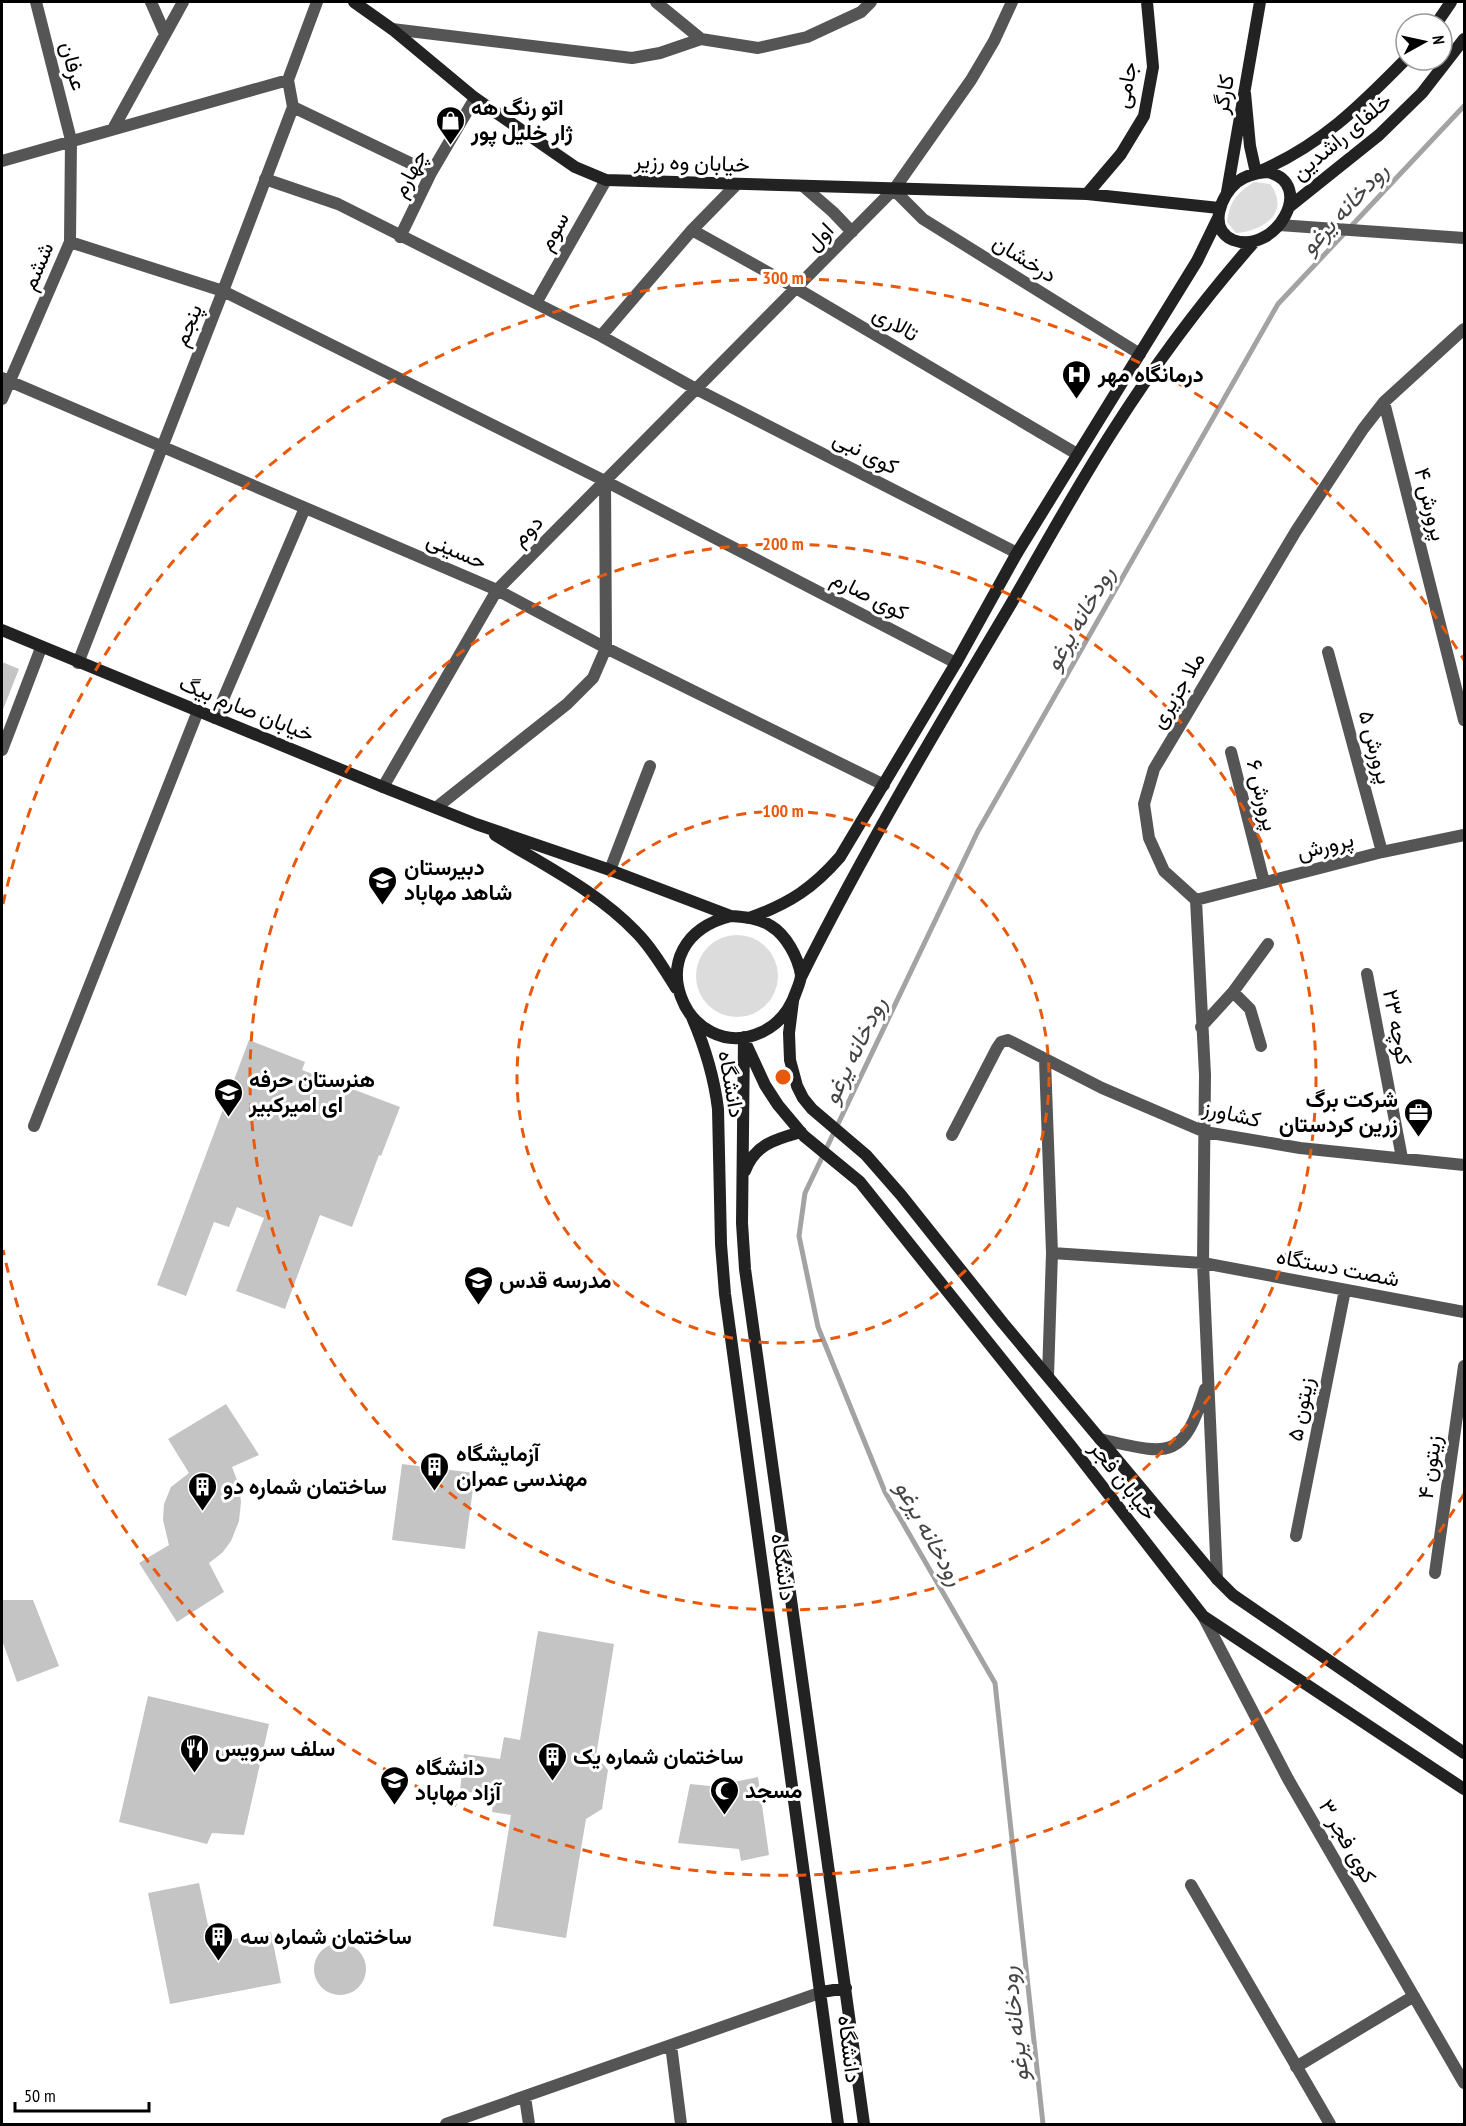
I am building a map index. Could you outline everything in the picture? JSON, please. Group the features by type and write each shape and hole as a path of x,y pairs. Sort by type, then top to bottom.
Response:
{"main road":[{"name":"خیابان وه رزیر","path":"354,2 392,29 476,98 575,167 606,180 1087,194 1219,213"},
{"name":"جامی","path":"1087,194 1121,154 1144,116 1153,67 1147,2"},
{"name":"کارگر","path":"1227,194 1260,2"},
{"name":"خلفای راشدین","path":"1289,207 1379,135 1422,93 1464,39"},
{"path":"1256,173 1275,174 1282,178 1290,192 1289,207 1279,225 1255,241 1215,286 1113,430 930,741 831,917 785,1015 773,1026 759,1034 744,1037 725,1036 707,1029 692,1017 679,993 677,975 680,958 687,942 699,929 714,920 731,916 752,917 780,907 806,891 840,857 956,663 1017,553 1197,261 1227,194 1238,181 1299,152 1343,122 1394,71"},
{"path":"1245,93 1250,146 1256,173"},
{"path":"1219,213 1222,229 1227,237 1235,241 1255,241"},
{"name":"خیابان صارم بیگ","path":"2,630 41,648 476,824 610,870 731,916"},
{"name":"خیابان صارم بیگ","path":"476,824 607,905 637,933 661,963 679,993"},
{"path":"752,917 771,926 786,940 801,977"},
{"name":"خیابان فجر","path":"793,1001 789,1034 790,1060 797,1086 812,1109 866,1155 901,1195 1216,1579 1233,1595 1464,1753"},
{"name":"دانشگاه","path":"692,1017 704,1044 716,1087 721,1244 725,1294 822,1992 838,2124"},
{"name":"خیابان فجر","path":"744,1037 754,1065 770,1094 802,1134 860,1182 1071,1446 1203,1616 1464,1788"},
{"name":"دانشگاه","path":"744,1037 742,1223 749,1308 864,2124"},
{"path":"743,1174 756,1150 767,1143 802,1134"},
{"path":"822,1992 846,1988"}],"street":[{"name":"عرفان","path":"36,2 71,140"},
{"path":"151,2 165,34"},
{"path":"113,129 183,2"},
{"path":"317,2 288,80 293,107 431,173"},
{"path":"656,2 701,39"},
{"path":"392,29 632,58 660,53 701,39 758,48 807,37 861,12 871,2"},
{"name":"اول","path":"696,389 895,189 971,81 1012,2"},
{"path":"2,161 288,80"},
{"name":"چهارم","path":"400,237 431,173 476,98"},
{"name":"پنجم","path":"78,663 293,107"},
{"name":"ششم","path":"2,399 5,379 70,242 71,140"},
{"name":"کوی نبی","path":"265,179 338,204 602,336 696,389 1017,553"},
{"name":"سوم","path":"536,303 606,180"},
{"path":"602,336 692,230 737,184"},
{"path":"803,186 852,232"},
{"name":"درخشان","path":"895,189 923,219 1140,354"},
{"path":"1279,225 1464,238"},
{"name":"تالاری","path":"692,230 796,288 1077,454"},
{"name":"کوی صارم","path":"70,242 223,291 605,481 956,663"},
{"name":"ملا جزیری","path":"1196,900 1164,872 1149,838 1144,804 1154,769 1296,531 1363,429 1384,402 1464,329"},
{"name":"حسینی","path":"5,379 497,590 606,648 884,785"},
{"name":"دوم","path":"383,787 497,590 696,389"},
{"name":"پرورش ۴","path":"1384,402 1464,720"},
{"path":"437,807 567,704 593,678 606,648 605,481"},
{"path":"215,718 305,508"},
{"path":"2,750 41,648"},
{"name":"پرورش ۵","path":"1328,652 1382,852"},
{"path":"34,1126 198,711"},
{"name":"پرورش ۶","path":"1231,752 1264,882"},
{"path":"610,870 650,766"},
{"name":"پرورش","path":"1196,900 1382,852 1464,835"},
{"path":"1196,900 1205,1132 1203,1263 1216,1579"},
{"path":"1201,1027 1233,992 1268,944"},
{"name":"کوچه ۲۳","path":"1367,974 1402,1158"},
{"path":"1233,992 1250,1009 1261,1046"},
{"name":"کشاورز","path":"952,1135 997,1048 1001,1042 1008,1040 1102,1088 1205,1132 1300,1148 1464,1165"},
{"path":"1044,1060 1052,1253 1048,1376"},
{"name":"شصت دستگاه","path":"1052,1253 1203,1263 1464,1312"},
{"name":"زیتون ۵","path":"1296,1536 1345,1290"},
{"name":"زیتون ۴","path":"1435,1573 1464,1366"},
{"path":"1100,1439 1150,1449 1161,1450 1173,1447 1192,1427 1208,1380"},
{"name":"کوی فجر ۳","path":"1203,1616 1288,1779 1464,2083"},
{"path":"1191,1885 1329,2124"},
{"path":"446,2124 822,1992"},
{"path":"1296,2067 1414,1996"},
{"path":"670,2045 681,2124"},
{"path":"525,2097 528,2124"}],"shaded area":[{"path":"1254,182 1270,184 1276,194 1276,211 1265,224 1236,233 1227,222 1232,203 1238,194"},
{"path":"737,935 753,938 766,947 775,960 778,976 775,992 766,1005 753,1014 737,1017 721,1014 708,1005 699,992 696,976 699,960 708,947 721,938"}],"building":[{"path":"2,662 19,669 2,712"},
{"path":"249,1040 305,1062 302,1070 400,1107 352,1227 320,1215 285,1309 236,1291 264,1218 237,1207 229,1227 214,1222 186,1296 157,1285"},
{"name":"ساختمان شماره دو","path":"226,1404 259,1455 232,1467 239,1485 241,1502 239,1521 231,1541 222,1553 209,1563 224,1592 177,1622 139,1563 169,1545 163,1520 164,1504 171,1487 189,1473 168,1439"},
{"name":"آزمایشگاه مهندسی عمران","path":"402,1464 475,1473 465,1549 392,1540"},
{"path":"2,1600 33,1600 59,1666 17,1682 2,1640"},
{"name":"ساختمان شماره یک","path":"538,1631 614,1644 596,1756 608,1770 602,1809 586,1819 566,1938 493,1926 511,1815 492,1812 494,1795 460,1791 464,1754 500,1759 504,1737 520,1740"},
{"name":"سلف سرویس","path":"148,1696 269,1724 244,1835 212,1833 207,1844 119,1822"},
{"name":"مسجد","path":"758,1777 769,1855 741,1861 739,1849 678,1843 690,1784 729,1788 729,1783"},
{"name":"ساختمان شماره سه","path":"199,1883 208,1925 218,1925 229,1940 271,1932 281,1983 170,2004 148,1893"},
{"path":"335,1943 345,1943 355,1947 362,1954 366,1969 362,1984 355,1991 345,1995 335,1995 325,1991 318,1984 314,1974 314,1964 318,1954 325,1947"}],"waterway":[{"name":"رودخانه یرغو","path":"1043,2124 995,1683 885,1492 818,1327 799,1236 805,1193 978,831 1278,304 1464,106"}],"place":[{"name":"اتو رنگ هه ژار خلیل پور","path":"450,146"},
{"name":"درمانگاه مهر","path":"1077,400"},
{"name":"دبیرستان شاهد مهاباد","path":"383,906"},
{"name":"هنرستان حرفه ای امیرکبیر","path":"228,1118"},
{"name":"شرکت برگ زرین کردستان","path":"1419,1138"},
{"name":"مدرسه قدس","path":"478,1306"},
{"name":"آزمایشگاه مهندسی عمران","path":"435,1492"},
{"name":"ساختمان شماره دو","path":"202,1512"},
{"name":"سلف سرویس","path":"194,1774"},
{"name":"ساختمان شماره یک","path":"552,1782"},
{"name":"دانشگاه آزاد مهاباد","path":"394,1806"},
{"name":"مسجد","path":"724,1816"},
{"name":"ساختمان شماره سه","path":"219,1962"}]}
